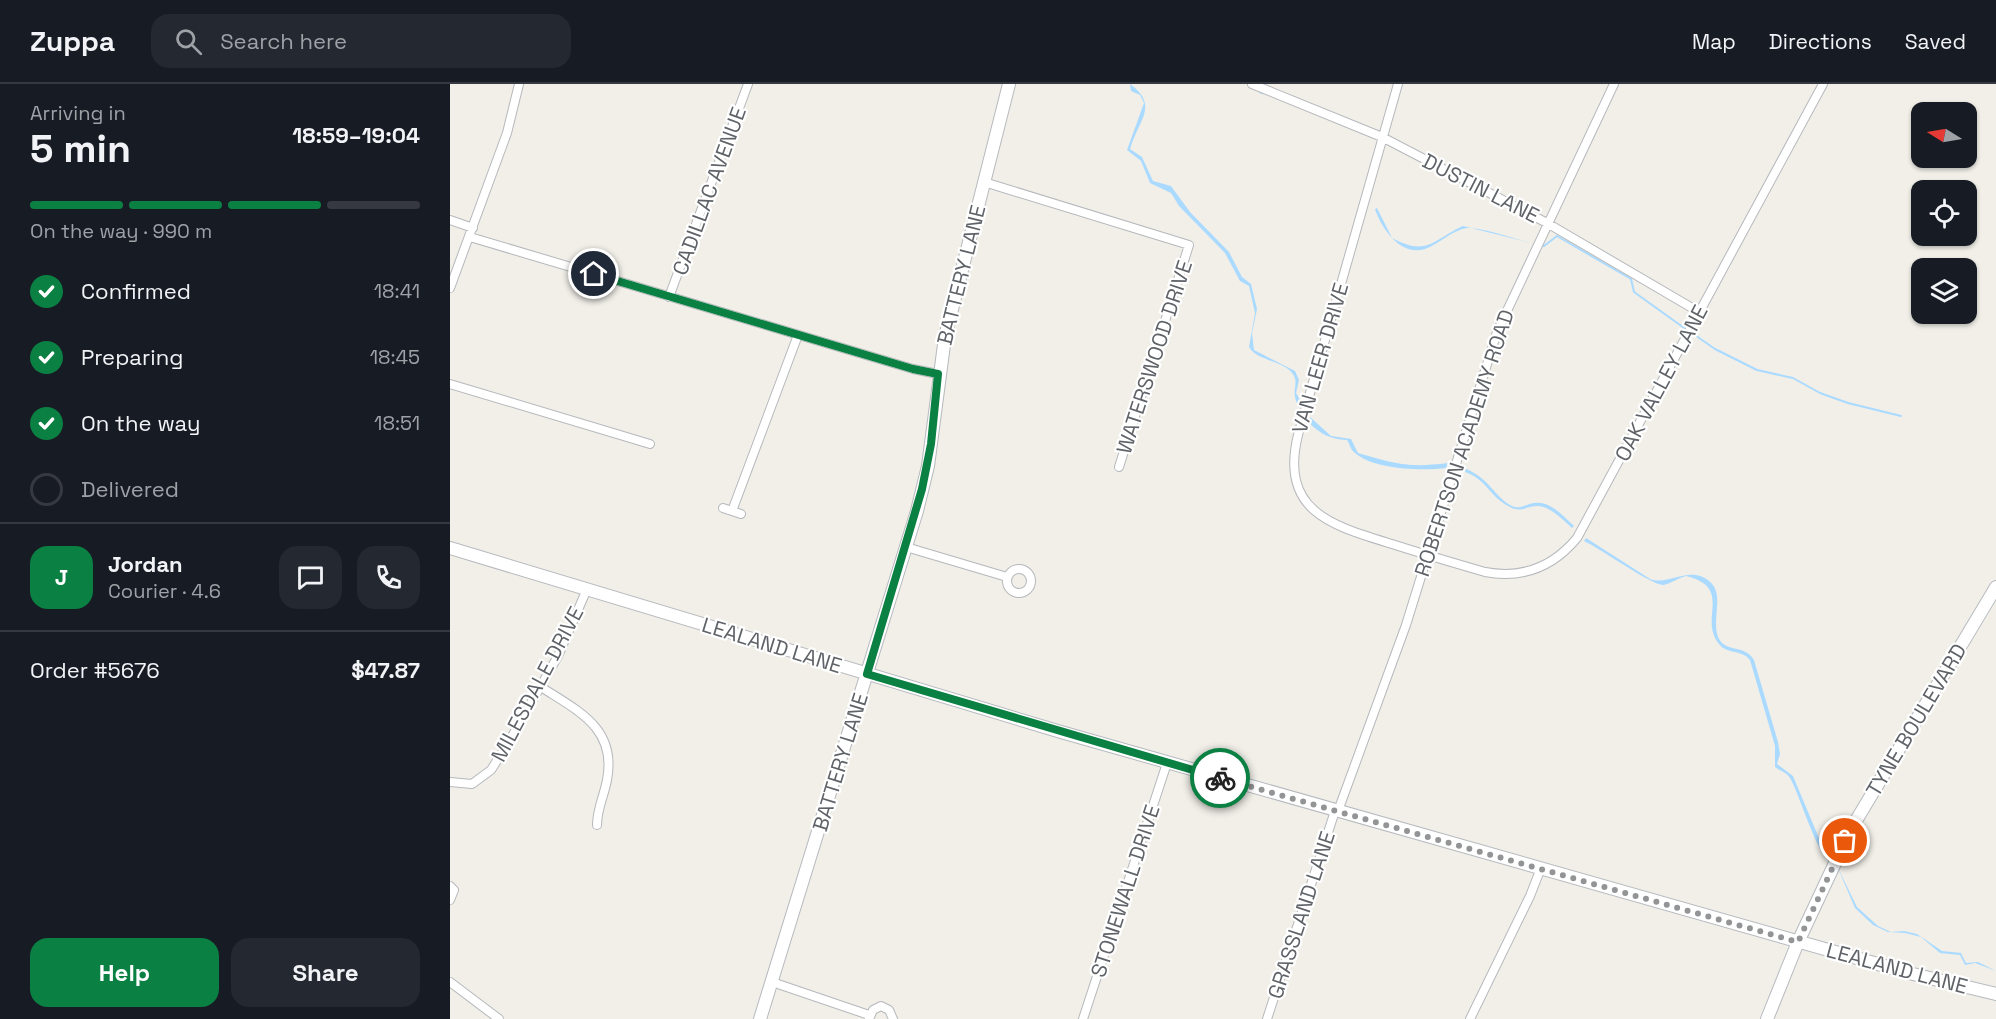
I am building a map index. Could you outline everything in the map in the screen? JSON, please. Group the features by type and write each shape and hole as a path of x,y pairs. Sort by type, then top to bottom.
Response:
{"street":[{"path":"450,288 507,133 519,84"},
{"name":"CADILLAC AVENUE","path":"669,297 748,84"},
{"name":"BATTERY LANE","path":"760,1019 906,547 928,466 938,374 953,298 1009,84"},
{"name":"DUSTIN LANE","path":"1252,84 1382,137 1547,223 1699,312"},
{"name":"VAN LEER DRIVE","path":"1398,84 1298,435 1293,466 1306,500 1328,523 1428,555"},
{"name":"ROBERTSON ACADEMY ROAD","path":"1336,811 1400,642 1497,332 1614,84"},
{"name":"OAK VALLEY LANE","path":"1428,555 1485,572 1506,575 1538,569 1565,552 1582,530 1823,84"},
{"name":"WATERSWOOD DRIVE","path":"984,182 1189,245 1119,467"},
{"path":"450,220 471,233 669,297 913,369 938,374"},
{"path":"723,508 737,513 798,335"},
{"path":"450,384 650,444"},
{"path":"906,547 1007,577"},
{"name":"LEALAND LANE","path":"450,548 1167,763 1930,979 1996,994"},
{"name":"TYNE BOULEVARD","path":"1767,1019 1798,942 1862,808 1996,587"},
{"name":"MILESDALE DRIVE","path":"450,782 469,785 491,770 541,687 569,632 587,589"},
{"path":"541,687 590,721 606,743 608,773 597,815 597,825"},
{"name":"STONEWALL DRIVE","path":"1083,1019 1167,763"},
{"name":"GRASSLAND LANE","path":"1267,1019 1336,811"},
{"path":"1470,1019 1527,904 1540,868"},
{"path":"450,886 454,890 450,900"},
{"path":"450,982 499,1019"},
{"path":"772,982 869,1017 874,1008 882,1006 890,1011 893,1019"}],"water":[{"path":"1130,84 1144,99 1145,107 1130,149 1142,157 1153,181 1171,186 1190,212 1229,252 1242,277 1251,284 1257,309 1252,333 1254,350 1295,371 1299,380 1296,393 1302,403 1300,408 1295,398 1294,376 1290,371 1259,356 1249,347 1255,313 1249,286 1240,281 1225,253 1179,206 1171,193 1150,183 1141,161 1127,150 1144,103 1140,95 1131,91"},
{"path":"1377,208 1392,237 1378,217 1375,209"},
{"path":"1463,226 1472,228 1456,231 1425,249 1408,249 1392,238 1404,244 1422,246"},
{"path":"1472,228 1489,231 1531,243"},
{"path":"1310,417 1331,436 1351,439 1358,453 1403,464 1448,463 1446,468 1425,469 1398,468 1373,463 1354,452 1347,440 1330,437 1317,430 1308,422"},
{"path":"1464,468 1480,477 1512,506 1546,504 1574,526 1572,528 1547,508 1533,506 1517,509 1510,507 1497,498 1477,478 1462,471"},
{"path":"1586,538 1650,579 1665,580 1687,575 1694,575 1702,577 1714,586 1719,639 1726,646 1745,652 1754,660 1778,742 1780,754 1777,764 1793,776 1826,855 1817,843 1790,778 1775,767 1775,746 1750,660 1743,654 1726,650 1719,644 1714,634 1712,596 1708,588 1700,581 1686,576 1664,585 1658,584 1584,541"},
{"path":"1837,866 1857,907 1878,926 1891,932 1904,931 1917,934 1942,951 1961,953 1966,963 1978,962 1996,971 1975,963 1965,965 1960,955 1940,953 1921,937 1888,932 1873,925 1855,908"}],"waterway":[{"path":"1541,245 1544,246 1557,236 1631,279 1634,292 1687,330"},
{"path":"1692,333 1715,349 1757,370 1793,378 1820,393 1848,403 1901,416"}],"way so far":[{"path":"1220,778 1798,942 1845,841"}],"route":[{"path":"594,274 913,369 938,374 928,466 917,511 867,674 1220,778"}]}
